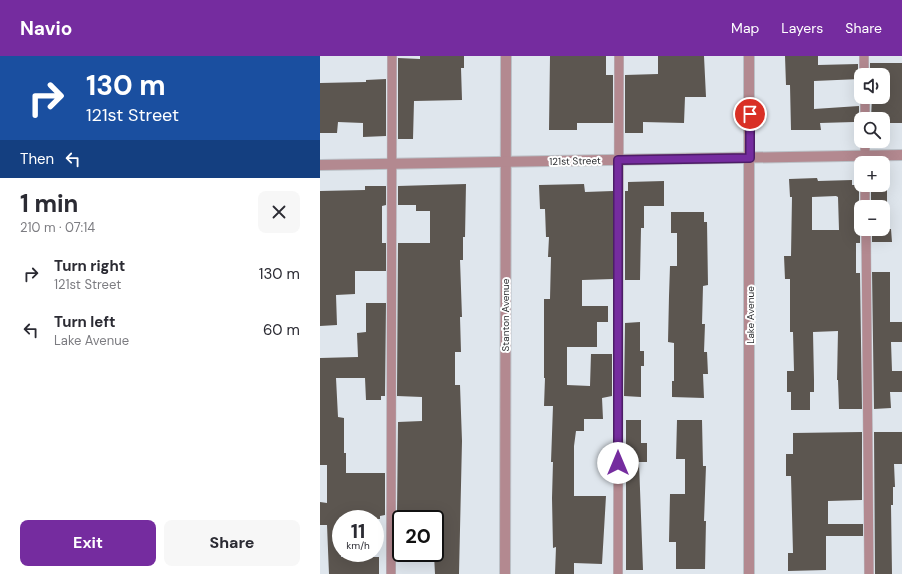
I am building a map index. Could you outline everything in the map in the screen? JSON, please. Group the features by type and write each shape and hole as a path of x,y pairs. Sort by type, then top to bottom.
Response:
{"street":[{"name":"Stanton Avenue","path":"505,574 506,56"},
{"name":"Lake Avenue","path":"749,56 749,574"},
{"name":"121st Street","path":"890,156 902,155"},
{"name":"121st Street","path":"320,165 750,158 854,159"}],"lane":[{"path":"391,574 392,56"},
{"path":"618,574 619,56"},
{"path":"864,56 864,68"},
{"path":"866,236 869,574"}],"building":[{"path":"420,56 464,56 464,68 461,68 462,100 414,101 413,139 398,139 398,58 420,59"},
{"path":"550,56 606,56 606,75 613,75 613,123 577,123 577,130 549,130"},
{"path":"658,56 704,56 706,97 685,97 684,123 643,122 643,133 625,133 625,75 658,74"},
{"path":"785,56 818,56 818,65 858,64 858,68 854,68 854,79 814,81 814,109 859,106 859,112 854,112 854,122 820,123 821,130 791,130 790,85 786,85"},
{"path":"870,63 902,63 902,123 890,123 890,112 871,112 872,104 890,104 890,68 870,68"},
{"path":"386,79 386,136 363,137 363,123 338,122 337,133 320,133 320,83 366,82 366,80"},
{"path":"817,178 818,181 852,180 854,192 859,192 859,200 854,200 854,236 860,236 860,243 856,243 856,273 860,273 862,409 839,409 837,380 838,331 813,332 814,392 810,392 810,410 791,410 791,392 787,392 787,371 794,371 793,332 790,332 790,279 785,279 784,256 791,256 792,197 790,197 789,179","holes":["812,197 838,197 839,230 812,230"]},
{"path":"664,181 664,206 644,206 644,228 641,228 640,280 625,280 625,191 628,191 628,182"},
{"path":"466,184 465,237 463,237 463,260 460,260 462,317 460,317 461,352 455,352 455,385 460,385 462,441 459,574 435,574 434,562 444,562 444,510 397,510 398,422 422,421 422,397 397,396 398,243 430,243 430,211 416,211 416,205 398,205 398,186"},
{"path":"584,184 585,192 613,191 613,279 582,280 582,306 608,306 608,322 597,322 597,347 567,347 567,385 590,386 591,354 612,354 612,396 602,398 603,419 584,419 584,431 576,431 574,446 574,496 606,496 602,564 574,563 574,574 555,574 556,547 553,548 552,498 553,462 551,462 553,406 544,406 544,299 550,299 551,257 548,257 549,237 546,237 545,209 540,209 539,185"},
{"path":"365,186 386,186 386,205 382,206 382,243 386,243 386,271 355,271 355,294 336,295 337,325 320,326 320,191 365,190"},
{"path":"871,192 887,192 887,200 871,200"},
{"path":"671,212 704,212 704,222 707,222 708,285 703,286 702,324 705,324 704,352 707,352 708,374 703,374 704,398 672,397 672,381 674,381 674,343 668,342 669,296 670,266 677,266 677,233 671,233"},
{"path":"891,229 892,242 872,242 872,236 890,236"},
{"path":"872,272 890,272 890,322 902,322 902,342 891,342 892,371 902,371 902,392 890,392 891,408 874,409"},
{"path":"366,303 386,303 385,396 381,396 381,400 366,400 365,378 336,378 338,417 344,418 344,453 346,453 346,473 385,473 385,515 384,510 332,510 332,562 379,562 379,574 329,574 327,525 320,525 320,502 327,503 327,465 320,465 320,358 358,357 357,333 366,332"},
{"path":"640,322 640,351 644,351 644,366 641,366 641,397 624,396 625,323"},
{"path":"626,420 641,420 641,443 647,443 647,462 639,462 643,570 626,570"},
{"path":"677,420 702,420 703,466 706,466 704,521 706,521 705,569 676,569 676,542 669,542 670,494 685,494 685,459 676,459"},
{"path":"862,432 862,500 828,501 828,524 863,524 863,536 826,536 826,570 788,571 788,553 793,553 791,476 786,476 786,454 793,454 793,433"},
{"path":"874,432 902,432 902,464 894,464 895,487 893,487 893,505 891,505 892,574 875,574"}],"route":[{"path":"618,463 618,160 750,158 750,114"}]}
